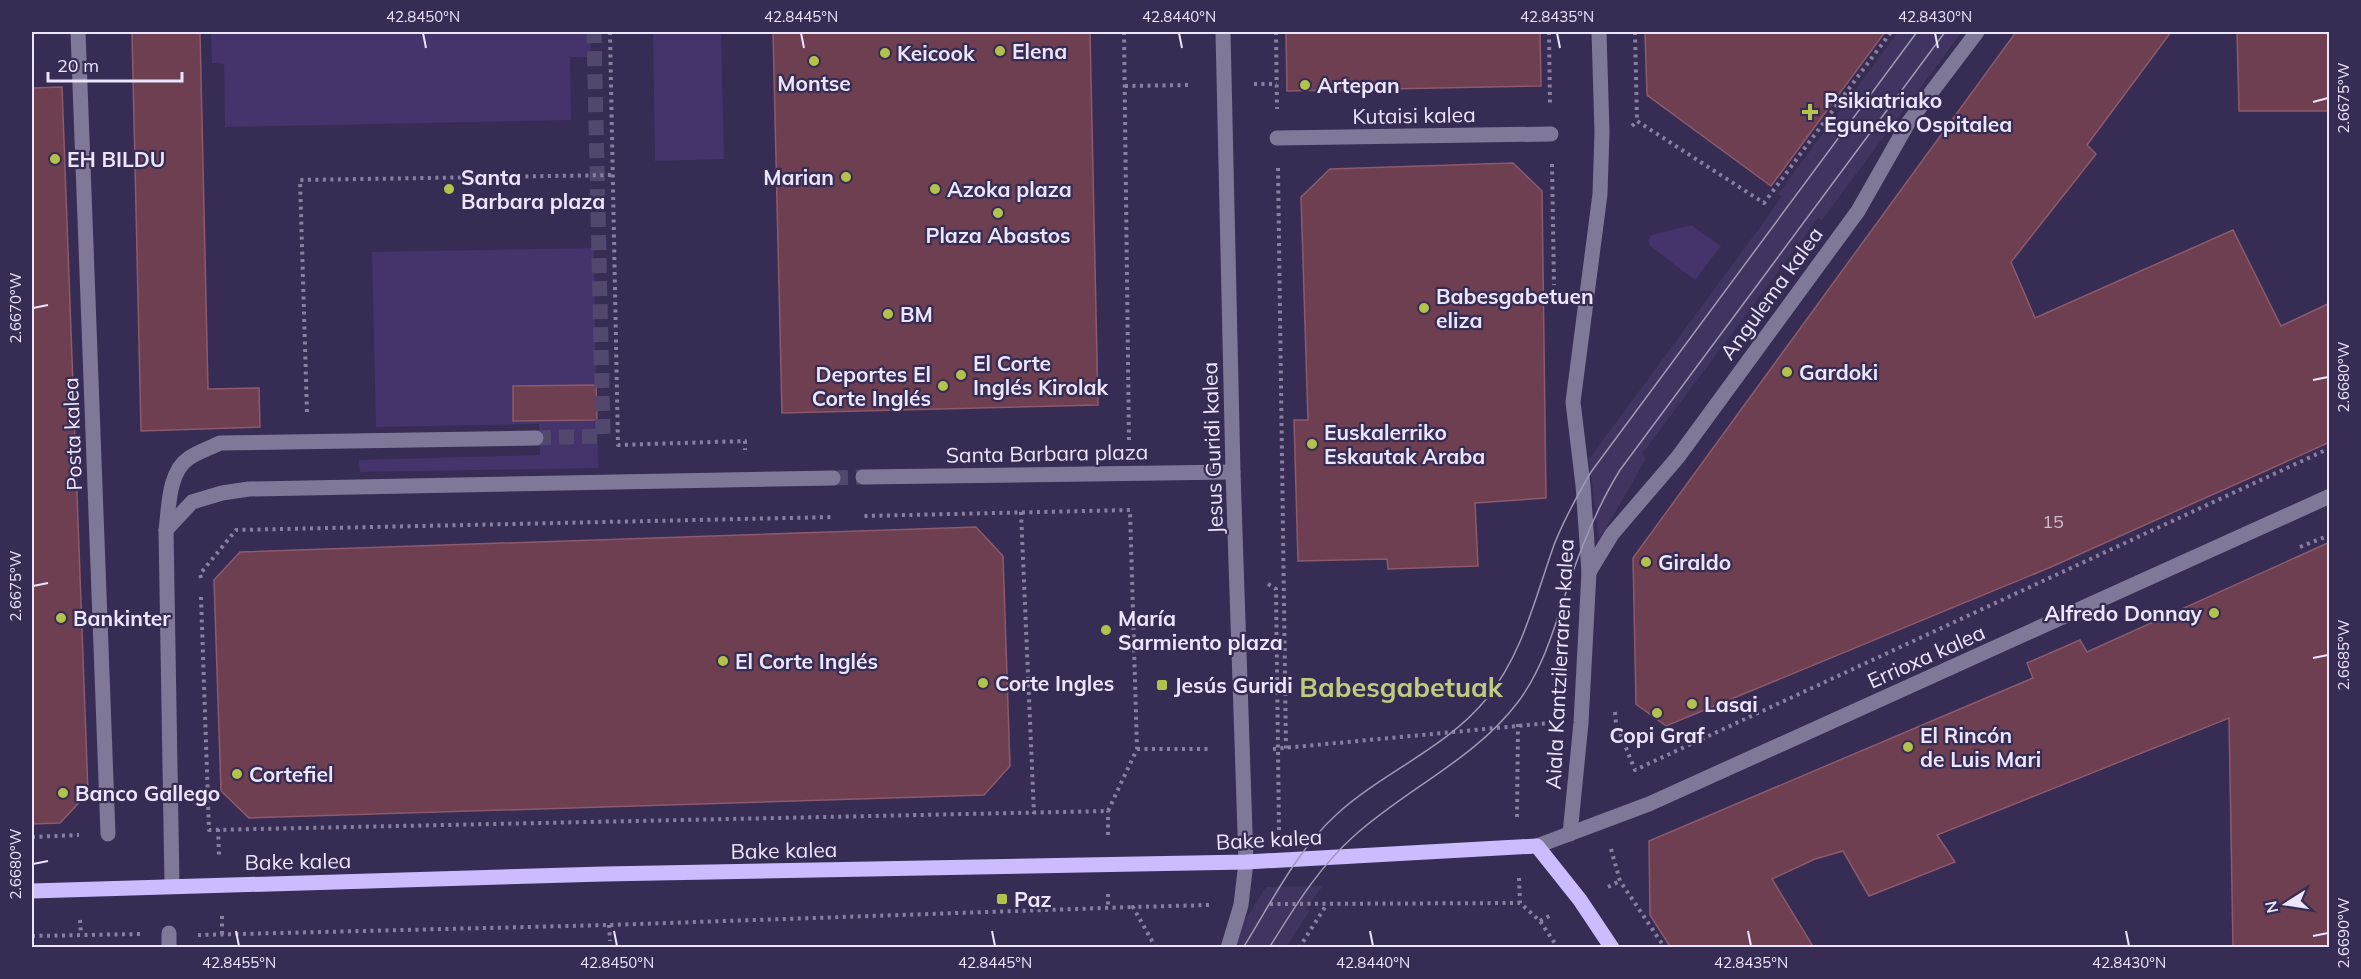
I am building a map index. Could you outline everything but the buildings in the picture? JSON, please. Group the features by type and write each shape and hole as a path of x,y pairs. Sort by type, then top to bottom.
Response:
{"main road":[{"name":"Bake kalea","path":"32,891 172,885 1246,862 1537,846"},
{"path":"1537,846 1580,900 1612,948"}],"street":[{"name":"Posta kalea","path":"78,32 108,834"},
{"name":"Jesus Guridi kalea","path":"1223,32 1233,472 1246,862 1241,905 1227,945"},
{"name":"Aiala Kantzilerraren kalea","path":"1570,834 1581,723 1589,572 1583,485 1573,402 1600,194 1599,32"},
{"name":"Angulema kalea","path":"1589,572 1612,534 1678,457 1858,211 1908,123 1977,32"},
{"name":"Kutaisi kalea","path":"1277,138 1551,135"},
{"path":"172,885 166,530 171,490 177,471 187,458 219,443 536,438"},
{"name":"Santa Barbara plaza","path":"862,477 1233,472"},
{"path":"166,530 192,502 222,493 309,488 833,478"},
{"name":"Errioxa kalea","path":"1537,846 1649,804 2330,496"}],"path":[{"path":"610,32 618,445 744,441 747,519"},
{"path":"1124,32 1129,430"},
{"path":"1276,32 1286,749 1518,724"},
{"path":"1549,32 1551,135"},
{"path":"1628,132 1637,121 1635,32"},
{"path":"1637,121 1764,203 1891,32"},
{"path":"1125,86 1169,86"},
{"path":"307,440 300,180 613,175"},
{"path":"1615,700 1616,723 1635,770 2330,448"},
{"path":"309,488 311,527"},
{"path":"834,517 236,530 200,574 209,830 1108,811 1137,749 1130,510 863,516"},
{"path":"1021,512 1034,814"},
{"path":"32,837 108,834"},
{"path":"1620,881 1665,948"},
{"path":"1299,948 1327,903 1520,903 1540,921 1558,948"},
{"path":"32,936 169,940 222,936 609,926 1133,907"},
{"path":"609,926 610,941"}],"shaded area":[{"path":"211,32 590,32 591,57 570,57 571,120 225,127 224,64 212,63"},
{"path":"653,32 721,32 724,159 655,161"},
{"path":"1898,32 1962,32 1822,220 1818,218 1642,454 1646,459 1599,540 1589,459 1766,219 1782,196 1778,194"},
{"path":"1691,225 1721,246 1695,280 1650,246 1648,240 1652,235"},
{"path":"594,248 596,385 513,386 513,421 597,420 598,468 360,472 359,460 540,455 539,424 376,427 372,252"},
{"path":"1323,886 1305,909 1310,910 1286,947 1227,948 1266,887"}],"tunnel":[{"path":"536,438 603,436 594,32"},
{"path":"833,478 863,477"}],"tram line":[{"path":"1243,948 1285,878 1323,828 1355,799 1453,731 1487,698 1510,663 1519,644 1558,535 1591,472 1917,32"},
{"path":"1269,948 1307,889 1341,848 1374,819 1481,741 1518,702 1543,658 1587,536 1620,470 1945,32"}],"place":[{"name":"Elena","path":"1000,51"},
{"name":"Keicook","path":"885,53"},
{"name":"Montse","path":"814,61"},
{"name":"Artepan","path":"1305,85"},
{"name":"Psikiatriako Eguneko Ospitalea","path":"1810,112"},
{"name":"EH BILDU","path":"55,159"},
{"name":"Marian","path":"846,177"},
{"name":"Santa Barbara plaza","path":"449,189"},
{"name":"Azoka plaza","path":"935,189"},
{"name":"Plaza Abastos","path":"998,213"},
{"name":"Babesgabetuen eliza","path":"1424,308"},
{"name":"BM","path":"888,314"},
{"name":"Gardoki","path":"1787,372"},
{"name":"El Corte Inglés Kirolak","path":"961,375"},
{"name":"Deportes El Corte Inglés","path":"943,386"},
{"name":"Euskalerriko Eskautak Araba","path":"1312,444"},
{"name":"Giraldo","path":"1646,562"},
{"name":"Alfredo Donnay","path":"2214,613"},
{"name":"Bankinter","path":"61,618"},
{"name":"María Sarmiento plaza","path":"1106,630"},
{"name":"El Corte Inglés","path":"723,661"},
{"name":"Corte Ingles","path":"983,683"},
{"name":"Jesús Guridi","path":"1162,685"},
{"name":"Lasai","path":"1692,704"},
{"name":"Copi Graf","path":"1657,713"},
{"name":"El Rincón de Luis Mari","path":"1908,747"},
{"name":"Cortefiel","path":"237,774"},
{"name":"Banco Gallego","path":"63,793"},
{"name":"Paz","path":"1002,899"}],"district":[{"name":"Babesgabetuak","path":"1401,687"}]}
